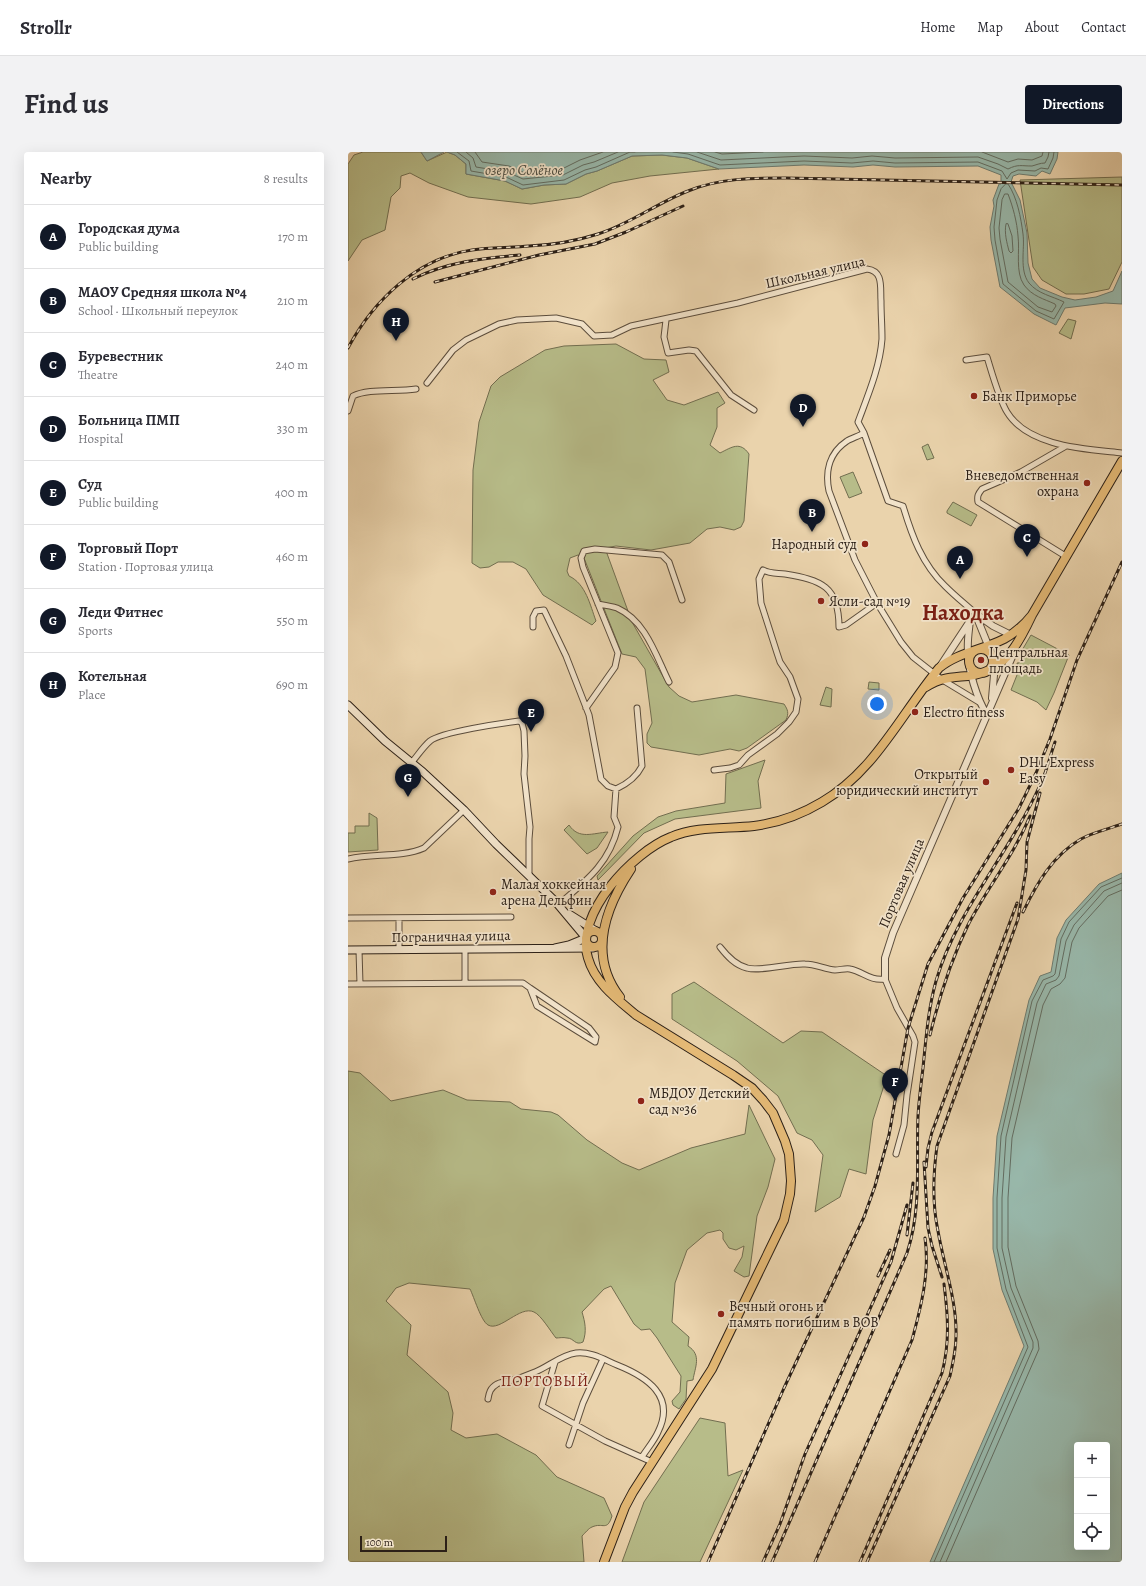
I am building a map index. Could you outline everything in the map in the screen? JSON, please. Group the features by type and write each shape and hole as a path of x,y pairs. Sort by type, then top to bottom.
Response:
{"main road":[{"path":"918,696 933,682 941,679 984,672 994,668 1006,658 1021,638 1032,615 1122,461"},
{"path":"586,938 588,925 598,905 608,890 625,870 645,851 657,843 685,832 756,826 770,823 795,816 822,802 845,786 866,766 937,671 949,661 1011,635 1032,615"},
{"path":"978,649 986,649 993,658 990,669 980,673 973,670 969,663 972,652 978,649"},
{"path":"348,705 385,741 412,762 464,810 496,844 559,904 586,938 589,946 590,965 598,980 636,1015 752,1088 773,1113 785,1141 790,1174 790,1194 787,1208 776,1239 712,1369 633,1492 625,1507 604,1562"},
{"path":"589,948 600,946 607,919 618,892 630,870 645,851"},
{"path":"564,910 600,933 602,940 603,960 610,980 620,997 636,1015"},
{"path":"586,938 589,932 596,931"},
{"name":"Пограничная улица","path":"555,948 569,945 586,938"},
{"name":"Пограничная улица","path":"348,950 589,948"}],"street":[{"name":"Школьная улица","path":"666,320 738,303 867,269 875,270 879,274 882,339 873,380 858,422 864,434"},
{"path":"426,383 453,350 466,340 499,324 517,320 556,318 582,324 594,336 604,336 612,335 631,326 666,320 664,337 668,353 689,350 696,351 731,395 754,410"},
{"path":"966,360 987,357 1007,413 1015,422 1035,437 1050,443 1066,446 1122,453"},
{"path":"348,411 353,396 360,392 403,391 416,389"},
{"path":"979,702 941,679 937,671 906,649 877,603 849,547 829,491 827,481 828,464 847,441 864,434 888,501 903,506 912,537 930,569 945,586 975,613 993,626 1011,635"},
{"path":"1066,446 1021,472 982,489 978,493 978,502 1067,557"},
{"path":"586,708 615,667 618,652 583,567 581,558 584,551 595,549 662,555 669,562 682,600"},
{"path":"714,770 739,765 748,755 777,734 789,722 796,712 798,699 790,676 780,662 763,611 759,579 763,570 769,573 822,583 826,586 837,606 839,627 846,625 877,603"},
{"path":"598,604 616,608 635,620 648,639 669,682"},
{"path":"533,627 533,617 536,611 544,610 566,656 586,708 601,779 608,786 616,789 627,784 639,773 642,766 643,762 637,708"},
{"path":"937,671 975,613"},
{"path":"975,613 993,658 994,668 992,704"},
{"path":"970,620 968,652 969,663 979,702 987,715"},
{"name":"Портовая улица","path":"886,979 886,958 893,933 1021,638"},
{"path":"412,762 431,740 493,724 519,721 522,723 524,731 525,756 524,774 530,827 529,876"},
{"path":"559,904 593,875 611,849 618,827 614,817 616,789"},
{"path":"348,859 363,855 416,852 424,848 464,810"},
{"path":"348,918 511,917"},
{"path":"399,918 399,950"},
{"path":"720,947 730,959 747,968 760,969 788,964 805,964 833,970 850,969 875,979 886,979 897,1008 915,1042 904,1124 896,1154"},
{"path":"359,950 360,984"},
{"path":"465,950 466,983"},
{"path":"348,984 523,983 589,1028 596,1037 595,1042 537,1006 530,988"},
{"path":"488,1399 492,1388 497,1384 535,1372 576,1353 592,1354 630,1370 646,1380 655,1388 664,1404 664,1410 658,1432 642,1458"},
{"path":"569,1445 583,1403 604,1359"},
{"path":"555,1362 542,1406 576,1425 652,1462"}],"green space":[{"path":"363,152 421,152 427,161 447,152 455,155 466,164 466,174 505,181 522,189 544,185 566,184 586,174 597,171 632,156 662,155 687,158 719,169 650,176 612,183 580,197 531,204 468,197 429,183 410,173 401,176 400,188 391,197 385,230 362,240 348,261 348,164 354,155"},
{"path":"1122,177 1122,262 1109,289 1084,294 1066,294 1042,280 1033,267 1020,180"},
{"path":"1068,319 1076,321 1071,339 1059,333"},
{"path":"616,344 644,359 666,360 669,372 653,380 667,400 684,405 718,392 725,403 717,408 717,427 710,445 720,453 732,447 739,446 746,450 749,454 744,521 741,527 734,530 720,527 707,529 690,543 651,550 616,546 605,548 632,622 669,687 679,696 692,702 736,695 784,704 788,712 786,720 747,748 739,751 730,749 699,755 651,747 647,743 647,734 652,723 645,669 636,657 622,654 584,558 578,555 570,558 567,571 569,576 580,584 587,596 596,621 592,625 543,595 526,569 513,562 498,562 489,567 480,568 472,563 473,470 479,422 491,386 500,377 545,350 564,346"},
{"path":"928,444 934,458 927,460 922,447"},
{"path":"853,472 862,493 849,498 840,477"},
{"path":"953,502 977,515 971,526 947,513"},
{"path":"1031,635 1069,655 1046,710 1037,702 1011,690 1019,670 1017,663 1019,663 1024,654 1021,652"},
{"path":"869,682 879,683 879,690 868,689"},
{"path":"826,687 832,689 831,707 820,705"},
{"path":"765,760 758,781 761,808 675,819 644,833 598,880 597,876 633,836 658,817 676,811 725,803 726,774"},
{"path":"369,813 377,818 378,850 348,852 348,833 355,833 355,826 369,826"},
{"path":"569,825 577,833 582,834 608,832 597,848 587,854 564,830"},
{"path":"694,982 783,1043 801,1031 822,1032 887,1076 873,1120 866,1174 849,1169 840,1197 815,1212 823,1155 812,1140 797,1133 778,1096 737,1061 672,1019 672,994"},
{"path":"348,1071 360,1073 391,1101 443,1090 467,1100 510,1102 521,1109 551,1112 558,1115 587,1140 622,1163 639,1170 691,1148 745,1134 749,1105 775,1159 768,1187 757,1216 749,1276 744,1277 734,1271 742,1257 744,1246 736,1250 729,1248 723,1239 723,1233 720,1230 707,1233 687,1250 675,1283 672,1322 689,1337 688,1346 695,1353 696,1366 693,1380 687,1381 686,1399 679,1409 673,1405 672,1401 680,1392 681,1376 650,1329 641,1330 634,1324 611,1286 604,1289 582,1312 585,1330 583,1342 580,1343 569,1338 556,1338 540,1316 534,1312 523,1312 498,1325 488,1325 485,1323 480,1314 470,1289 409,1283 396,1288 386,1301 411,1325 407,1355 448,1392 453,1413 451,1430 466,1438 497,1434 536,1455 557,1477 604,1498 612,1516 608,1524 604,1526 592,1527 582,1536 584,1562 348,1562"},
{"path":"700,1418 725,1423 728,1476 743,1470 700,1562 622,1562 644,1502"}],"water":[{"name":"озеро Солёное","path":"421,152 444,152 427,161"},
{"name":"озеро Солёное","path":"447,152 1058,152 1057,159 1050,174 1042,171 1036,176 1019,174 1013,176 1011,182 1020,200 1027,233 1028,263 1032,279 1040,288 1062,297 1075,300 1096,297 1113,291 1122,271 1122,304 1105,303 1065,308 1056,325 1034,314 1000,287 990,227 994,206 993,200 999,184 1001,184 1001,175 978,166 895,167 873,165 853,167 804,165 719,169 687,158 662,155 632,156 597,171 586,174 566,184 544,185 522,189 505,181 466,174 466,164 455,155"},
{"path":"1122,873 1122,1562 930,1562 1024,1346 1002,1290 993,1249 993,1198 997,1136 1029,1000 1040,976 1051,972 1057,938 1066,920 1099,884"}],"railway":[{"path":"348,348 370,314 384,298 415,272 433,262 472,250 546,245 573,241 610,230 665,201 712,183 749,179 786,178 1122,185"},
{"path":"435,282 539,255 595,244 626,232 683,206"},
{"path":"413,279 439,268 465,262 479,259 520,255"},
{"path":"708,1562 784,1388 864,1217 875,1186 889,1135 908,1028 928,964 963,898 1019,808 1036,773 1050,739 1077,660 1122,562"},
{"path":"772,1562 907,1253 912,1236 917,1202 919,1104 928,1024 936,981 945,955 970,905 1028,810 1047,769 1055,742"},
{"path":"867,1562 950,1376 954,1356 956,1323 936,1220 934,1178 937,1146 1018,919 1026,870 1027,842 1040,793"},
{"path":"930,1035 946,979 962,938 975,911 1008,858 1030,816"},
{"path":"1023,912 1040,880 1062,853 1081,839 1096,832 1122,824"},
{"path":"926,1167 928,1148 932,1132 1017,903"},
{"path":"924,1162 928,1228 942,1277"},
{"path":"907,1235 913,1183"},
{"path":"763,1562 780,1524 805,1454 891,1262 907,1205"},
{"path":"815,1562 912,1340 924,1289 926,1264 925,1238"},
{"path":"878,1276 890,1250"},
{"path":"860,1562 942,1373 945,1362 948,1328 944,1284"}],"place":[{"name":"Котельная","path":"396,341"},
{"name":"Банк Приморье","path":"974,396"},
{"name":"Больница ПМП","path":"803,427"},
{"name":"Вневедомственная охрана","path":"1087,483"},
{"name":"МАОУ Средняя школа №4","path":"812,532"},
{"name":"Народный суд","path":"865,544"},
{"name":"Буревестник","path":"1027,557"},
{"name":"Городская дума","path":"960,579"},
{"name":"Ясли-сад №19","path":"821,601"},
{"name":"Центральная площадь","path":"981,660"},
{"name":"Electro fitness","path":"915,712"},
{"name":"Суд","path":"531,732"},
{"name":"DHL Express Easy","path":"1011,770"},
{"name":"Открытый юридический институт","path":"986,782"},
{"name":"Леди Фитнес","path":"408,797"},
{"name":"Малая хоккейная арена Дельфин","path":"493,892"},
{"name":"МБДОУ Детский сад №36","path":"641,1101"},
{"name":"Торговый Порт","path":"895,1101"},
{"name":"Вечный огонь и память погибшим в ВОВ","path":"721,1314"}],"district":[{"name":"Находка","path":"963,612"},
{"name":"ПОРТОВЫЙ","path":"545,1381"}]}
